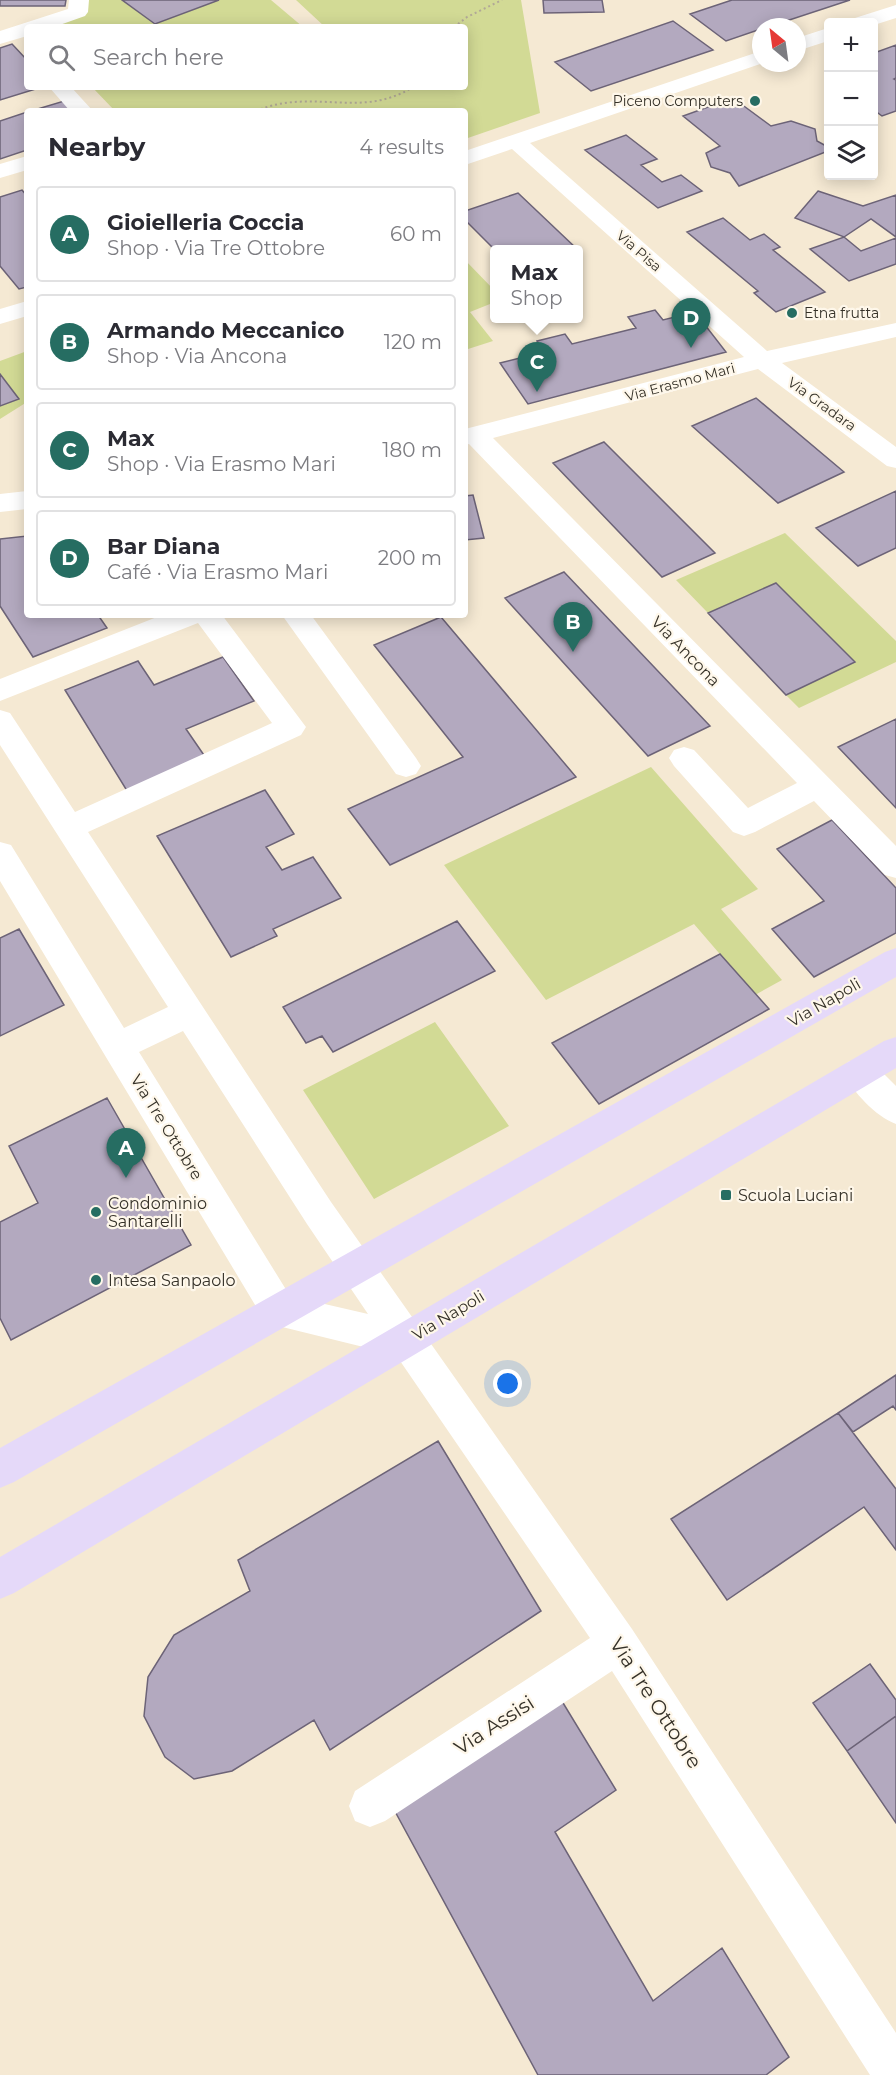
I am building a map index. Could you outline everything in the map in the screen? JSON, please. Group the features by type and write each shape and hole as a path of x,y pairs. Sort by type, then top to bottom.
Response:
{"main road":[{"name":"Via Napoli","path":"0,1469 896,962"},
{"name":"Via Napoli","path":"0,1579 896,1051"}],"street":[{"path":"43,24 78,12 79,0"},
{"path":"874,18 896,11"},
{"path":"12,34 24,49"},
{"path":"806,42 824,35"},
{"path":"468,157 752,60"},
{"path":"62,90 79,108"},
{"name":"Via Pisa","path":"515,141 762,360"},
{"path":"0,171 24,164"},
{"path":"0,317 24,309"},
{"name":"Via Erasmo Mari","path":"471,436 762,360 896,330"},
{"name":"Via Gradara","path":"762,360 891,450"},
{"name":"Via Ancona","path":"471,436 896,866"},
{"path":"0,503 24,500"},
{"path":"0,690 200,618 291,727 69,828"},
{"path":"298,618 406,766"},
{"name":"Via Tre Ottobre","path":"0,721 356,1267 618,1643 896,2074"},
{"path":"684,758 744,824 818,786"},
{"name":"Via Tre Ottobre","path":"0,854 279,1311"},
{"path":"118,1047 189,1012"},
{"path":"860,1072 896,1109"},
{"path":"279,1311 407,1340"},
{"name":"Via Assisi","path":"370,1806 618,1643"}],"path":[{"path":"458,24 502,0"},
{"path":"263,108 275,103 301,99 376,104 400,97 409,90"}],"green space":[{"path":"85,0 122,0 155,24 52,24"},
{"path":"219,0 271,0 299,24 155,24"},
{"path":"296,0 521,0 540,113 468,138 468,108 112,108 95,90 468,90 468,24 322,24"},
{"path":"468,263 490,286 490,304 470,312 493,341 468,349"},
{"path":"24,352 24,404 0,419 0,406 18,399 0,374 0,361"},
{"path":"785,533 896,641 896,662 799,708 786,695 855,662 776,583 708,613 676,580"},
{"path":"651,767 758,889 721,909 782,980 755,995 694,924 546,1000 444,865"},
{"path":"435,1022 509,1126 374,1199 303,1090"}],"building":[{"path":"0,0 66,0 65,6 0,6"},
{"path":"122,0 219,0 155,24"},
{"path":"543,0 602,0 604,12 544,13"},
{"path":"732,0 850,0 795,18 752,18 752,32 726,41 690,14"},
{"path":"673,21 713,50 591,91 555,62"},
{"path":"12,44 24,57 24,90 32,90 0,100 0,48"},
{"path":"896,45 896,78 894,79 896,80 896,111 882,116 878,113 878,52"},
{"path":"733,98 771,126 791,121 815,129 817,141 824,145 824,153 739,186 730,173 711,167 706,153 720,146 683,116"},
{"path":"64,101 71,108 41,108"},
{"path":"24,113 24,151 0,159 0,121"},
{"path":"626,135 657,159 641,165 662,182 681,175 702,191 658,208 585,150"},
{"path":"22,190 24,192 24,288 19,289 0,266 0,197"},
{"path":"818,191 863,206 896,195 896,237 871,219 844,237 795,218"},
{"path":"518,193 573,245 490,245 468,223 468,210"},
{"path":"723,218 750,240 764,234 780,247 773,250 825,292 776,312 754,293 758,291 687,232"},
{"path":"844,237 861,251 896,238 896,264 849,281 810,249"},
{"path":"655,310 663,320 695,312 726,352 528,404 500,363 544,352 537,341 565,334 572,344 636,328 628,317"},
{"path":"0,374 19,399 0,406"},
{"path":"756,398 844,472 778,503 692,426"},
{"path":"604,442 715,553 662,577 553,463"},
{"path":"896,491 896,548 858,566 816,528"},
{"path":"473,495 484,538 468,540 468,496"},
{"path":"24,536 24,618 100,618 107,628 33,657 0,606 0,539"},
{"path":"564,572 710,726 648,756 505,598"},
{"path":"776,583 855,662 786,695 708,613"},
{"path":"442,618 576,777 390,865 348,809 463,757 374,645"},
{"path":"223,657 254,701 186,729 208,761 129,794 65,690 138,661 154,685"},
{"path":"896,719 896,808 838,747"},
{"path":"265,790 294,834 266,847 282,870 313,857 341,898 273,929 277,936 231,957 157,836"},
{"path":"832,820 896,888 896,933 814,977 772,929 824,901 777,849"},
{"path":"457,921 495,971 333,1052 322,1036 306,1043 283,1007"},
{"path":"19,929 64,1005 0,1036 0,938"},
{"path":"720,954 769,1009 599,1104 552,1043"},
{"name":"Condominio Santarelli","path":"107,1098 191,1245 11,1340 0,1318 0,1222 38,1203 9,1146"},
{"path":"896,1375 896,1410 893,1406 853,1432 838,1413"},
{"path":"838,1413 896,1489 896,1550 864,1507 727,1600 671,1519"},
{"path":"438,1441 541,1611 330,1750 314,1720 232,1771 194,1779 165,1757 144,1716 148,1677 174,1635 250,1591 238,1560"},
{"path":"870,1664 896,1700 896,1716 847,1751 813,1703"},
{"path":"557,1693 616,1790 555,1832 653,2001 722,1948 789,2057 766,2075 538,2075 391,1804"},
{"path":"896,1716 896,1823 847,1751"}],"place":[{"name":"Piceno Computers","path":"755,101"},
{"name":"Etna frutta","path":"792,313"},
{"name":"Bar Diana","path":"691,348"},
{"name":"Max","path":"537,392"},
{"name":"Armando Meccanico","path":"573,652"},
{"name":"Gioielleria Coccia","path":"126,1178"},
{"name":"Scuola Luciani","path":"726,1195"},
{"name":"Condominio Santarelli","path":"96,1212"},
{"name":"Intesa Sanpaolo","path":"96,1280"}]}
